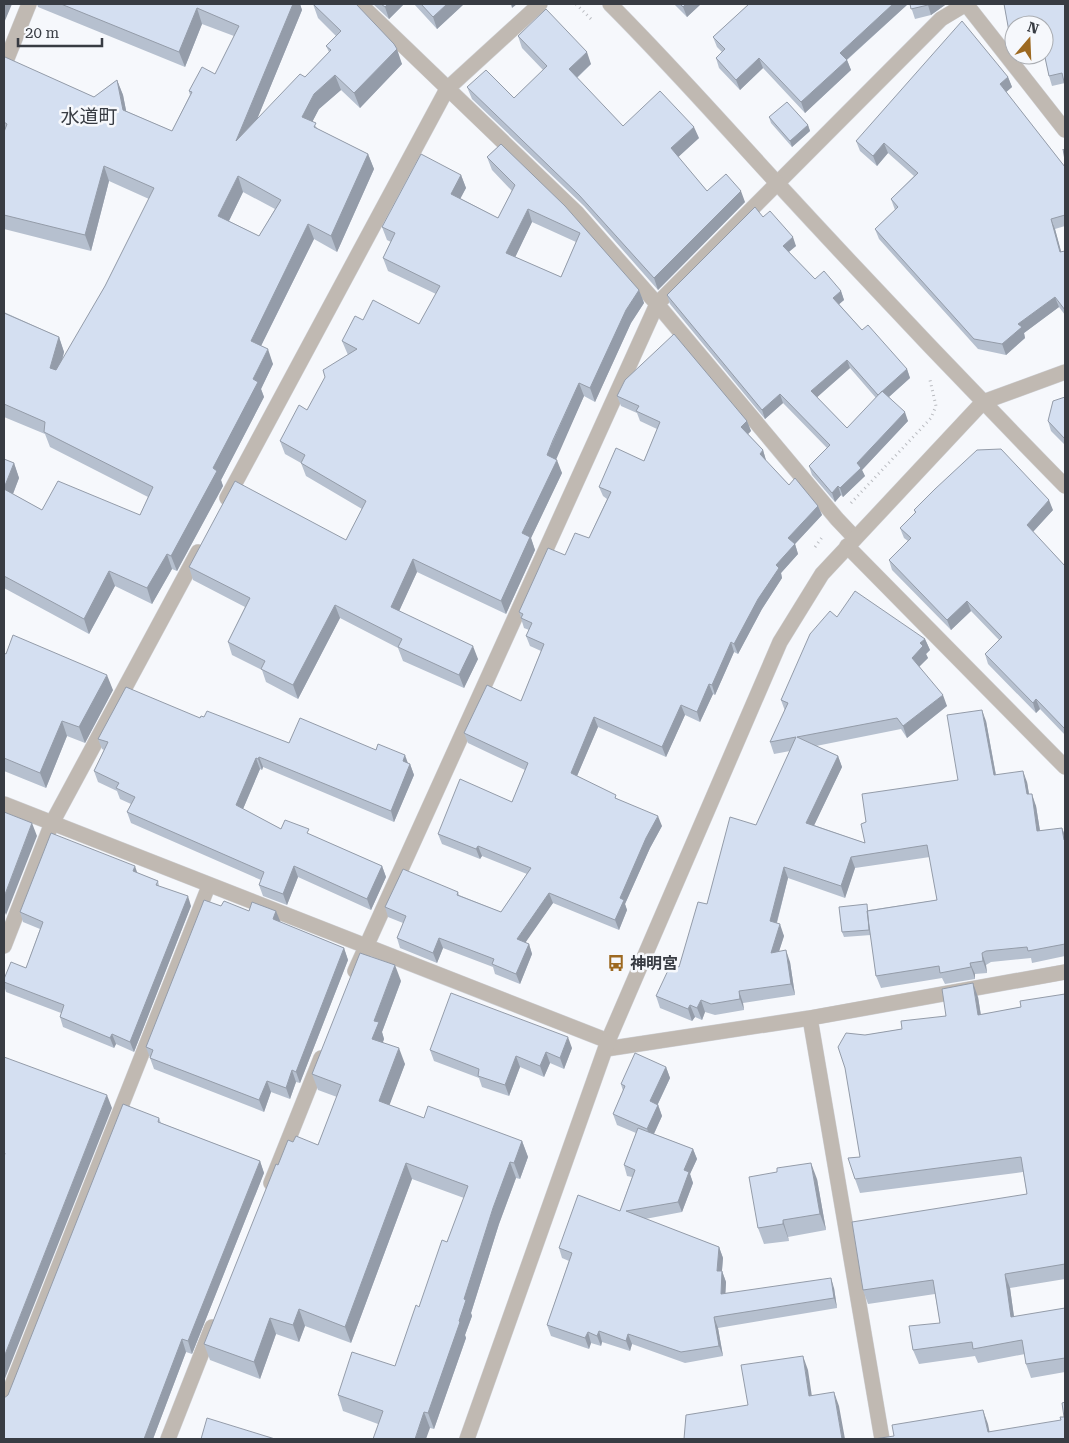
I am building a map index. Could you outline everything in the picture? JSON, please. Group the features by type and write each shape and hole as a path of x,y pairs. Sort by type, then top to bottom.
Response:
{"street":[{"path":"4,66 29,4"},
{"path":"360,4 577,213 657,304 836,519 851,542 1065,767"},
{"path":"221,509 447,89 540,4"},
{"path":"610,4 662,56 778,184 983,402 1065,486"},
{"path":"348,989 366,944 657,304 941,19 966,4 1065,130"},
{"path":"468,1439 607,1045 780,642 822,574 983,402 1065,372"},
{"path":"4,946 52,823 207,535"},
{"path":"4,804 209,885 366,944 607,1045 810,1018 1065,972"},
{"path":"810,1018 882,1439"},
{"path":"266,1195 327,1042"},
{"path":"168,1439 218,1312"}],"lane":[{"path":"4,1404 209,885"}],"path":[{"path":"576,4 597,25"},
{"path":"811,552 836,519 931,418 936,406 935,392 927,372"}],"building":[{"path":"61,4 293,4 236,141 300,74 305,77 331,50 326,46 341,31 313,4 356,4 397,49 354,93 335,75 314,94 302,117 316,123 314,127 368,154 331,236 308,224 251,341 268,349 253,379 258,382 213,468 217,471 171,556 167,554 147,588 109,571 84,619 4,576 4,489 42,510 58,481 140,515 153,487 44,432 45,422 4,404 4,313 59,337 50,368 56,370 105,286 154,188 104,166 85,235 4,215 4,132 7,124 4,122 4,58 94,97 117,80 123,110 172,131 192,92 189,91 202,67 215,74 239,26 197,8 179,52","holes":["238,176 281,200 259,236 218,216"]},
{"path":"421,4 447,4 433,17"},
{"path":"749,4 893,4 840,53 847,60 801,102 759,58 736,80 716,58 725,49 713,37"},
{"path":"910,4 930,4 911,9"},
{"path":"1004,4 1065,4 1065,86 1062,73 1049,76 1047,65 1054,65 1054,15 1006,15"},
{"path":"546,9 587,52 569,69 623,126 660,91 694,127 671,148 707,191 726,174 741,191 654,278 579,195 467,87 486,70 514,98 547,66 518,36"},
{"path":"962,21 1008,77 1000,84 1065,167 1065,215 1051,219 1060,252 1065,251 1065,310 1055,297 1018,324 1022,327 1002,344 974,339 875,229 898,207 891,199 918,173 884,143 873,156 856,141"},
{"path":"787,102 808,125 790,141 769,117"},
{"path":"501,144 565,206 639,290 626,310 590,388 579,383 553,440 547,455 557,460 522,533 530,537 501,601 413,559 391,607 473,646 459,675 398,647 402,639 335,605 293,685 261,669 265,661 228,642 250,598 189,567 235,481 346,540 366,501 301,463 305,455 280,441 299,405 307,410 325,377 323,370 357,349 342,341 355,316 363,320 373,300 419,324 440,286 383,258 395,233 382,227 421,154 461,175 451,194 498,218 515,185 487,157","holes":["528,209 580,233 561,277 506,253"]},
{"path":"755,207 763,217 770,211 793,237 783,246 815,279 824,271 841,291 833,298 862,330 868,325 907,369 882,391 905,412 857,463 861,468 832,493 809,466 830,445 780,394 762,410 667,295","holes":["847,360 879,394 847,428 811,391"]},
{"path":"674,334 747,421 741,427 763,450 760,454 789,485 795,478 818,506 788,538 795,544 776,565 779,568 758,599 734,644 731,642 712,685 709,684 697,712 681,705 662,747 594,717 571,773 616,795 615,798 658,816 646,838 620,898 624,900 615,920 549,893 517,939 529,944 516,974 492,964 494,959 439,938 433,953 397,938 406,916 385,907 403,869 458,892 457,895 501,912 531,868 478,846 476,849 438,834 460,779 512,802 528,763 464,733 487,685 521,701 544,644 526,636 532,623 521,618 523,614 519,612 548,548 565,555 575,533 589,538 611,492 599,487 616,448 644,461 660,422 636,411 639,406 617,396 625,380"},
{"path":"1065,397 1065,439 1048,421 1053,401"},
{"path":"1001,449 1049,500 1027,525 1065,566 1065,729 1036,699 1033,703 985,654 1002,637 967,601 947,620 889,560 911,538 900,528 916,512 914,510 935,489 977,450"},
{"path":"4,459 14,463 4,488"},
{"path":"855,591 925,639 920,643 923,646 912,658 943,695 903,726 897,718 797,737 838,756 806,823 865,843 861,824 866,822 862,794 958,780 947,715 982,710 994,775 1023,771 1027,794 1032,794 1037,831 1062,828 1065,840 1065,944 1028,951 1027,947 986,951 982,953 983,961 970,963 971,967 940,973 939,966 876,976 867,911 937,900 927,845 851,857 841,886 784,867 770,921 780,924 771,953 786,950 791,984 739,991 740,999 711,1004 701,1000 697,1008 690,1005 688,1009 656,996 671,964 679,967 698,902 707,904 730,817 756,825 796,737 770,742 788,703 781,700 810,634 830,611 837,617"},
{"path":"13,635 107,675 79,727 62,721 40,773 4,758 4,653 6,654"},
{"path":"126,687 200,718 201,716 204,717 207,711 289,743 300,718 376,750 378,744 405,755 403,761 410,764 391,811 259,757 258,759 256,758 236,805 281,829 285,820 309,829 307,833 382,866 367,899 294,866 283,894 259,885 264,872 127,812 135,797 116,788 119,783 94,771 108,742 98,739"},
{"path":"4,812 32,823 4,897"},
{"path":"51,833 135,866 133,871 158,881 156,885 188,896 130,1042 112,1034 110,1038 60,1017 64,1005 4,982 11,962 26,968 43,922 20,912"},
{"path":"204,900 221,906 224,901 249,911 252,902 276,911 273,919 344,948 296,1072 292,1070 286,1088 267,1081 259,1100 150,1058 153,1050 146,1047"},
{"path":"867,904 869,930 842,932 839,907"},
{"path":"360,953 395,965 374,1021 379,1022 372,1039 399,1048 379,1101 424,1118 428,1106 522,1141 514,1163 510,1162 493,1208 464,1299 466,1300 460,1322 428,1413 424,1412 415,1439 373,1439 383,1411 338,1395 352,1352 395,1366 416,1305 419,1307 442,1240 447,1242 468,1186 406,1163 345,1327 299,1309 293,1325 270,1318 254,1362 204,1344 276,1164 278,1165 288,1140 293,1142 296,1136 318,1145 341,1085 312,1074"},
{"path":"973,983 978,1015 1021,1007 1020,1001 1065,994 1065,1264 1005,1274 1011,1317 1065,1308 1065,1358 1026,1364 1022,1340 973,1349 972,1342 913,1350 909,1326 940,1323 933,1280 863,1290 852,1222 1027,1194 1021,1157 855,1179 848,1158 860,1157 845,1068 838,1047 846,1033 865,1035 902,1029 901,1021 946,1016 942,989"},
{"path":"451,993 568,1037 560,1058 546,1052 540,1066 516,1056 505,1085 478,1076 479,1069 430,1050"},
{"path":"635,1053 666,1067 650,1101 658,1105 647,1129 613,1114 625,1086 621,1084"},
{"path":"4,1057 107,1095 4,1357 5,1153"},
{"path":"123,1104 159,1118 158,1122 260,1161 188,1341 182,1339 144,1439 4,1439 4,1398 8,1395"},
{"path":"638,1128 693,1149 684,1170 689,1172 678,1202 626,1211 719,1247 717,1271 722,1271 721,1294 831,1278 834,1298 714,1317 719,1346 681,1352 628,1334 626,1341 599,1331 597,1336 588,1332 585,1338 547,1325 572,1253 559,1248 578,1195 620,1211 635,1170 624,1165"},
{"path":"811,1163 820,1214 783,1220 783,1224 758,1228 749,1177 777,1172 777,1168"},
{"path":"803,1356 809,1396 834,1392 842,1439 684,1439 686,1415 748,1405 741,1365"},
{"path":"1065,1402 1065,1439 874,1439 894,1436 892,1425 983,1410 988,1432 1061,1420 1060,1417 1064,1417 1062,1403"},
{"path":"207,1418 275,1439 201,1439"}],"place":[{"name":"神明宮","path":"616,963"}],"district":[{"name":"水道町","path":"89,116"}]}
